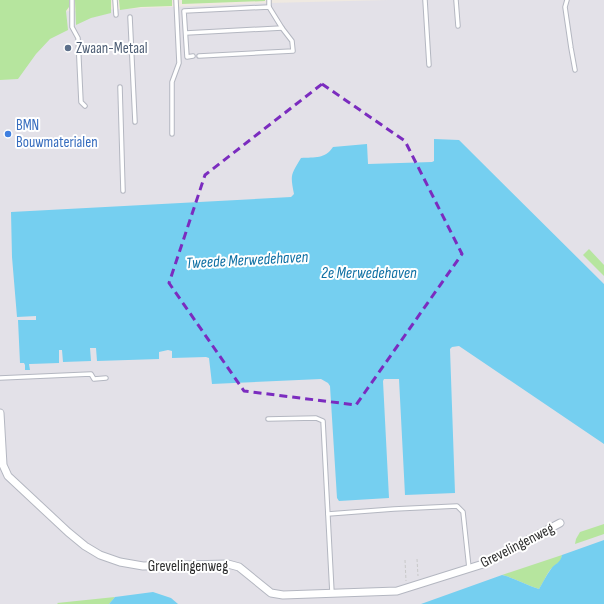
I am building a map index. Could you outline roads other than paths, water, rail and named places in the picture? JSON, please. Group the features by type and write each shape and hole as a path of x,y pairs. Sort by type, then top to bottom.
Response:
{"street":[{"name":"Grevelingenweg","path":"0,413 1,465 8,476 85,546 120,562 143,566 228,564 239,567 271,593 283,595 397,591 483,564 560,523"}],"lane":[{"path":"72,0 72,27 78,38 81,102 86,106"},
{"path":"115,0 116,15"},
{"path":"172,134 172,82 179,63 176,0"},
{"path":"199,56 293,51 292,41 282,28 270,7 269,0"},
{"path":"425,0 429,65"},
{"path":"456,0 458,26"},
{"path":"567,0 565,7 575,70"},
{"path":"192,56 187,57 184,11 270,7"},
{"path":"130,17 135,122"},
{"path":"186,33 282,28"},
{"path":"120,86 123,190"},
{"path":"0,378 91,374 94,379 106,378"},
{"path":"268,419 316,418 324,422 332,593"},
{"path":"328,514 394,508 457,506 463,512 469,568"}],"water":[{"name":"2e Merwedehaven","path":"434,139 459,140 604,284 604,444 459,346 452,347 450,349 455,493 405,495 399,379 384,379 389,498 339,501 337,498 330,386 321,379 212,384 209,358 172,358 172,351 168,350 159,352 159,359 97,361 96,348 90,348 91,361 63,362 62,350 59,350 59,363 29,364 30,370 25,370 24,363 20,363 18,320 36,320 36,316 17,317 12,257 11,212 291,197 294,194 292,175 301,158 327,154 333,147 367,144 368,164 432,162 434,161"},
{"path":"604,540 604,604 421,604 502,575 539,589 549,572 559,562 562,555"},
{"path":"153,592 171,598 178,604 109,604 115,597"}],"place":[{"name":"Zwaan-Metaal","path":"68,48"},
{"name":"BMN Bouwmaterialen","path":"8,134"}],"water label":[{"name":"Tweede Merwedehaven","path":"247,259"}]}
